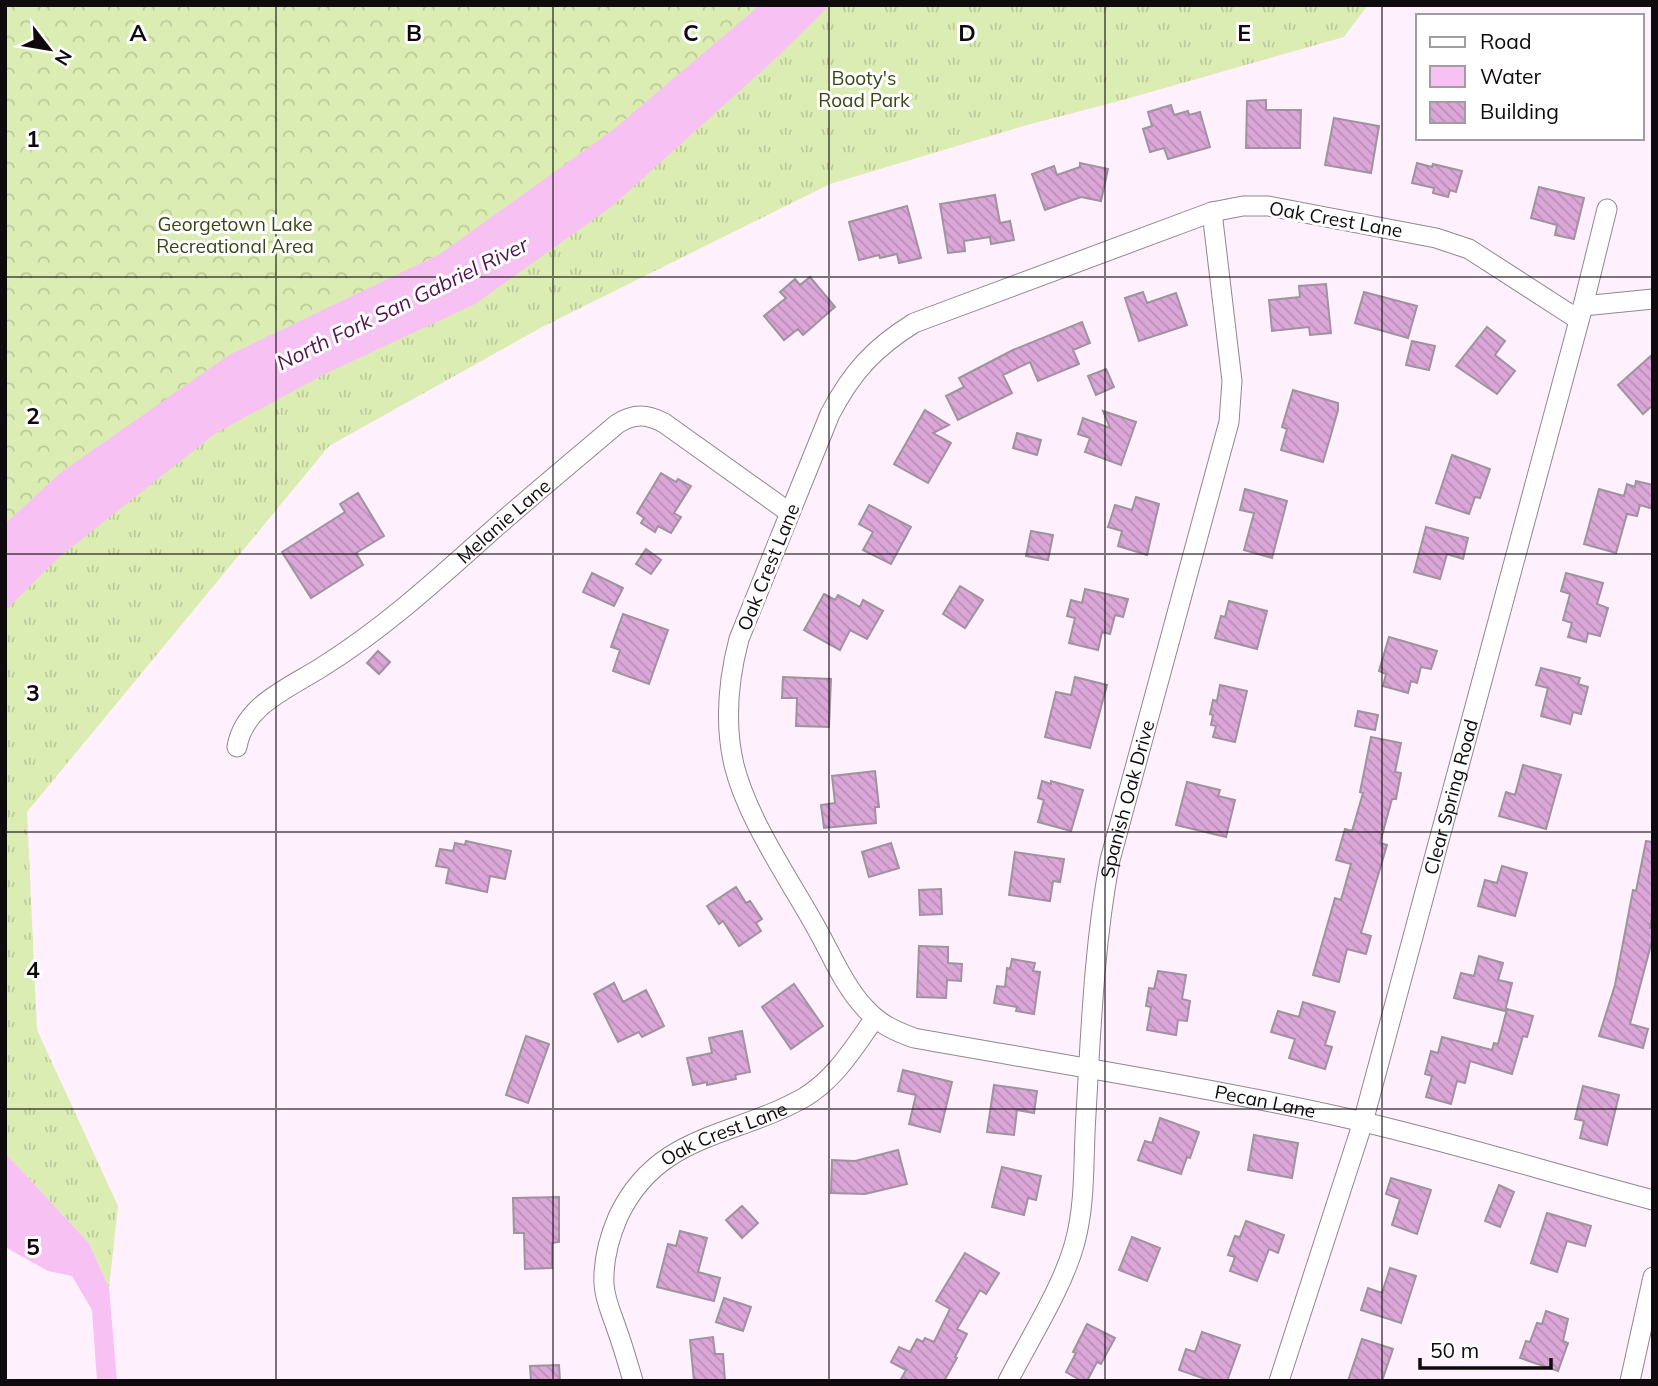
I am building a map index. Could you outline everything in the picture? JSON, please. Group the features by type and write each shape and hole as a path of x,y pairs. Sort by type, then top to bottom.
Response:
{"street":[{"name":"Oak Crest Lane","path":"633,1381 608,1307 604,1284 607,1249 614,1226 627,1200 654,1167 677,1150 783,1108 807,1095 838,1070 875,1018 852,991 750,808 734,763 728,700 739,639 830,414 843,389 869,356 890,338 928,317 1212,212 1243,206 1268,206 1437,238 1469,249 1581,313"},
{"name":"Clear Spring Road","path":"1279,1381 1363,1122 1581,313 1606,209"},
{"name":"Spanish Oak Drive","path":"1008,1381 1059,1283 1075,1241 1083,1196 1088,1069 1099,920 1110,860 1228,422 1232,381 1212,212"},
{"path":"1581,313 1653,299"},
{"name":"Melanie Lane","path":"237,747 239,734 246,720 261,705 357,645 403,610 498,525 623,420 642,415 664,423 790,513"},
{"name":"Pecan Lane","path":"875,1018 895,1031 914,1038 1280,1104 1363,1122 1653,1200"},
{"path":"1630,1381 1653,1277"}],"green space":[{"name":"Georgetown Lake Recreational Area","path":"5,5 1368,5 1344,37 1027,125 830,184 544,326 329,446 27,812 37,1030 118,1206 109,1288 89,1243 5,1153"},
{"path":"5,5 760,5 613,130 440,254 229,355 60,473 5,524"}],"water":[{"name":"North Fork San Gabriel River","path":"760,5 830,5 773,61 611,207 475,304 323,375 216,433 58,558 5,611 5,524 60,473 229,355 440,254 613,130"},
{"path":"5,1153 89,1243 109,1288 117,1381 97,1381 92,1310 72,1276 48,1271 5,1247"}],"building":[{"path":"1266,100 1266,110 1301,110 1300,148 1246,148 1247,101"},
{"path":"1171,105 1174,115 1188,111 1189,115 1200,112 1210,147 1168,159 1164,148 1150,152 1143,129 1152,126 1148,112"},
{"path":"1334,118 1379,126 1371,173 1325,165"},
{"path":"1080,163 1108,169 1101,201 1081,197 1045,210 1032,174 1054,166 1057,175 1080,167"},
{"path":"1417,163 1462,171 1456,192 1450,190 1448,197 1433,193 1434,188 1412,183"},
{"path":"1539,187 1584,198 1574,239 1555,235 1557,225 1531,218"},
{"path":"995,195 1000,223 1010,221 1014,240 991,244 990,237 964,241 965,251 948,253 940,204"},
{"path":"907,206 921,258 899,263 897,254 859,260 849,222"},
{"path":"810,277 835,307 803,335 798,329 784,340 764,316 786,298 780,292 795,279 800,285"},
{"path":"1326,284 1331,333 1310,335 1309,327 1272,331 1269,300 1300,297 1299,286"},
{"path":"1143,292 1147,303 1176,293 1187,325 1139,341 1125,298"},
{"path":"1364,292 1417,306 1408,338 1355,323"},
{"path":"1082,322 1090,343 1073,350 1079,364 1038,381 1030,362 1003,375 1012,393 958,420 946,396 964,387 959,378 1013,350"},
{"path":"1487,327 1505,341 1495,355 1515,371 1497,394 1456,366"},
{"path":"1412,341 1435,346 1429,370 1406,365"},
{"path":"1653,354 1653,405 1643,414 1618,385"},
{"path":"1106,369 1114,387 1096,395 1088,376"},
{"path":"1293,390 1338,403 1323,462 1281,450 1287,429 1282,427"},
{"path":"925,410 949,425 933,433 951,443 928,483 894,464"},
{"path":"1103,411 1136,422 1121,465 1085,452 1090,438 1078,434 1083,418 1110,428"},
{"path":"1017,433 1041,440 1037,455 1013,448"},
{"path":"1452,455 1490,469 1480,498 1475,497 1469,514 1436,503"},
{"path":"661,473 676,482 678,479 691,486 674,513 681,517 671,533 658,526 655,532 641,523 644,518 637,513"},
{"path":"1636,481 1653,485 1653,509 1640,505 1637,516 1627,514 1616,553 1584,544 1599,489 1624,496 1627,484 1635,487"},
{"path":"1245,489 1287,501 1272,558 1244,550 1254,513 1240,510"},
{"path":"358,493 384,536 356,553 363,565 311,598 282,552 345,512 340,504"},
{"path":"1136,497 1159,504 1147,555 1118,546 1122,531 1108,527 1115,505 1132,510"},
{"path":"869,505 911,527 891,564 863,550 873,532 859,524"},
{"path":"1426,527 1468,538 1463,559 1447,554 1440,579 1414,572"},
{"path":"1031,531 1053,535 1048,560 1026,556"},
{"path":"646,549 661,560 651,574 636,564"},
{"path":"592,573 623,588 614,606 583,592"},
{"path":"1566,573 1603,583 1597,604 1608,608 1600,636 1588,633 1586,642 1568,637 1572,623 1563,620 1570,594 1561,591"},
{"path":"960,586 983,600 965,628 943,614"},
{"path":"1085,589 1128,599 1123,617 1115,615 1110,634 1102,632 1098,650 1069,643 1075,618 1067,616 1071,600 1082,603"},
{"path":"824,594 835,600 838,595 860,607 863,600 883,611 867,639 850,630 840,650 804,630"},
{"path":"1229,601 1267,611 1257,649 1215,638 1221,616 1225,617"},
{"path":"623,614 668,630 649,684 613,671 620,650 611,647"},
{"path":"1389,637 1437,651 1431,669 1421,667 1417,683 1411,681 1408,693 1383,686 1386,674 1379,671"},
{"path":"378,651 390,662 379,674 367,663"},
{"path":"1541,668 1580,678 1578,684 1588,687 1581,714 1573,712 1570,724 1541,716 1548,688 1536,685"},
{"path":"783,677 831,679 829,727 796,726 797,698 782,698"},
{"path":"1075,677 1107,685 1090,748 1045,737 1056,692 1071,695"},
{"path":"1220,685 1247,691 1235,742 1213,737 1216,726 1211,725 1213,715 1210,714 1213,700 1217,701"},
{"path":"1358,711 1378,715 1375,730 1355,726"},
{"path":"1371,737 1401,743 1395,772 1401,773 1396,799 1392,799 1380,843 1387,845 1361,933 1371,936 1366,954 1347,949 1339,982 1313,975 1335,898 1341,900 1351,864 1336,860 1345,829 1352,831 1363,793 1360,792"},
{"path":"1523,765 1561,775 1546,829 1499,816 1506,792 1515,795"},
{"path":"875,771 879,807 875,807 876,823 824,828 821,805 835,803 832,776"},
{"path":"1042,781 1083,790 1071,831 1038,822 1044,800 1038,798"},
{"path":"1187,782 1220,790 1218,796 1235,800 1226,837 1176,825"},
{"path":"466,841 511,851 505,879 490,876 487,892 446,883 449,868 436,866 440,849 453,851 455,843 465,845"},
{"path":"1646,841 1653,842 1653,911 1650,928 1653,928 1653,937 1630,1024 1648,1029 1643,1048 1599,1036 1615,985 1633,890 1636,891"},
{"path":"891,843 899,868 869,877 862,852"},
{"path":"1015,852 1064,859 1060,882 1053,881 1050,901 1009,895"},
{"path":"1502,866 1527,873 1515,916 1478,906 1485,880 1497,883"},
{"path":"736,887 746,903 750,901 762,919 756,923 761,931 739,946 723,921 719,924 707,906"},
{"path":"941,889 942,914 920,915 919,890"},
{"path":"919,946 948,947 948,963 962,964 961,981 947,980 946,998 917,997"},
{"path":"1479,956 1503,963 1498,980 1512,983 1505,1011 1454,998 1461,973 1474,976"},
{"path":"1012,959 1035,963 1033,971 1040,972 1034,1014 1016,1011 1017,1007 994,1003 997,986 1005,987 1007,968 1010,969"},
{"path":"1158,971 1186,975 1182,999 1190,1001 1187,1021 1178,1020 1176,1035 1147,1030 1151,1007 1146,1006 1149,988 1154,989"},
{"path":"614,983 623,1002 646,990 664,1026 642,1037 639,1032 618,1042 594,994"},
{"path":"794,984 823,1026 791,1049 762,1007"},
{"path":"1303,1002 1335,1012 1325,1045 1332,1047 1325,1069 1289,1058 1295,1039 1271,1032 1278,1011 1299,1017"},
{"path":"1507,1009 1533,1016 1527,1037 1523,1036 1512,1074 1470,1061 1465,1083 1457,1081 1451,1104 1426,1097 1432,1076 1425,1074 1431,1051 1438,1053 1442,1037 1492,1050 1494,1043 1498,1044"},
{"path":"742,1031 750,1072 735,1075 736,1079 693,1085 687,1058 712,1053 709,1038"},
{"path":"526,1036 549,1044 528,1103 506,1095"},
{"path":"903,1070 952,1082 940,1132 909,1124 916,1095 898,1091"},
{"path":"994,1085 1037,1091 1034,1113 1017,1110 1014,1135 987,1132"},
{"path":"1583,1086 1619,1095 1607,1145 1580,1138 1584,1121 1575,1119"},
{"path":"1160,1118 1199,1132 1181,1174 1138,1160 1145,1141 1152,1143"},
{"path":"1254,1135 1298,1143 1292,1178 1248,1170"},
{"path":"898,1150 907,1184 865,1194 831,1193 832,1160 855,1161"},
{"path":"1002,1167 1041,1176 1036,1200 1028,1198 1024,1215 992,1207"},
{"path":"1391,1178 1431,1190 1417,1234 1392,1225 1400,1199 1386,1194"},
{"path":"1499,1185 1514,1192 1500,1227 1485,1221"},
{"path":"559,1197 559,1242 552,1243 552,1268 525,1269 524,1233 514,1233 513,1198"},
{"path":"742,1206 758,1223 742,1238 726,1220"},
{"path":"1547,1213 1591,1226 1585,1246 1567,1241 1557,1272 1531,1263"},
{"path":"1246,1221 1284,1235 1278,1253 1269,1249 1257,1281 1230,1271 1235,1257 1228,1255 1235,1236 1240,1237"},
{"path":"680,1231 707,1238 698,1272 720,1278 714,1301 657,1287 668,1244 676,1246"},
{"path":"1132,1237 1160,1248 1147,1281 1119,1270"},
{"path":"965,1253 999,1273 986,1294 980,1290 957,1329 967,1334 955,1357 957,1358 944,1381 900,1381 906,1370 891,1362 899,1347 910,1352 917,1339 923,1342 925,1338 934,1342 950,1309 936,1301"},
{"path":"1390,1268 1416,1276 1401,1323 1361,1310 1368,1288 1382,1293"},
{"path":"724,1298 751,1307 743,1331 716,1322"},
{"path":"1546,1311 1568,1319 1563,1341 1568,1343 1558,1371 1520,1358 1526,1341 1530,1342 1537,1323 1542,1324"},
{"path":"1087,1324 1115,1338 1101,1364 1097,1362 1087,1381 1082,1381 1066,1372"},
{"path":"1202,1332 1240,1345 1227,1381 1211,1381 1179,1370 1186,1349 1195,1352"},
{"path":"713,1337 715,1354 723,1354 725,1381 694,1381 690,1340"},
{"path":"1362,1339 1393,1349 1382,1381 1348,1381"},
{"path":"559,1365 560,1381 531,1381 530,1366"}],"park label":[{"name":"Booty's Road Park","path":"864,89"}]}
